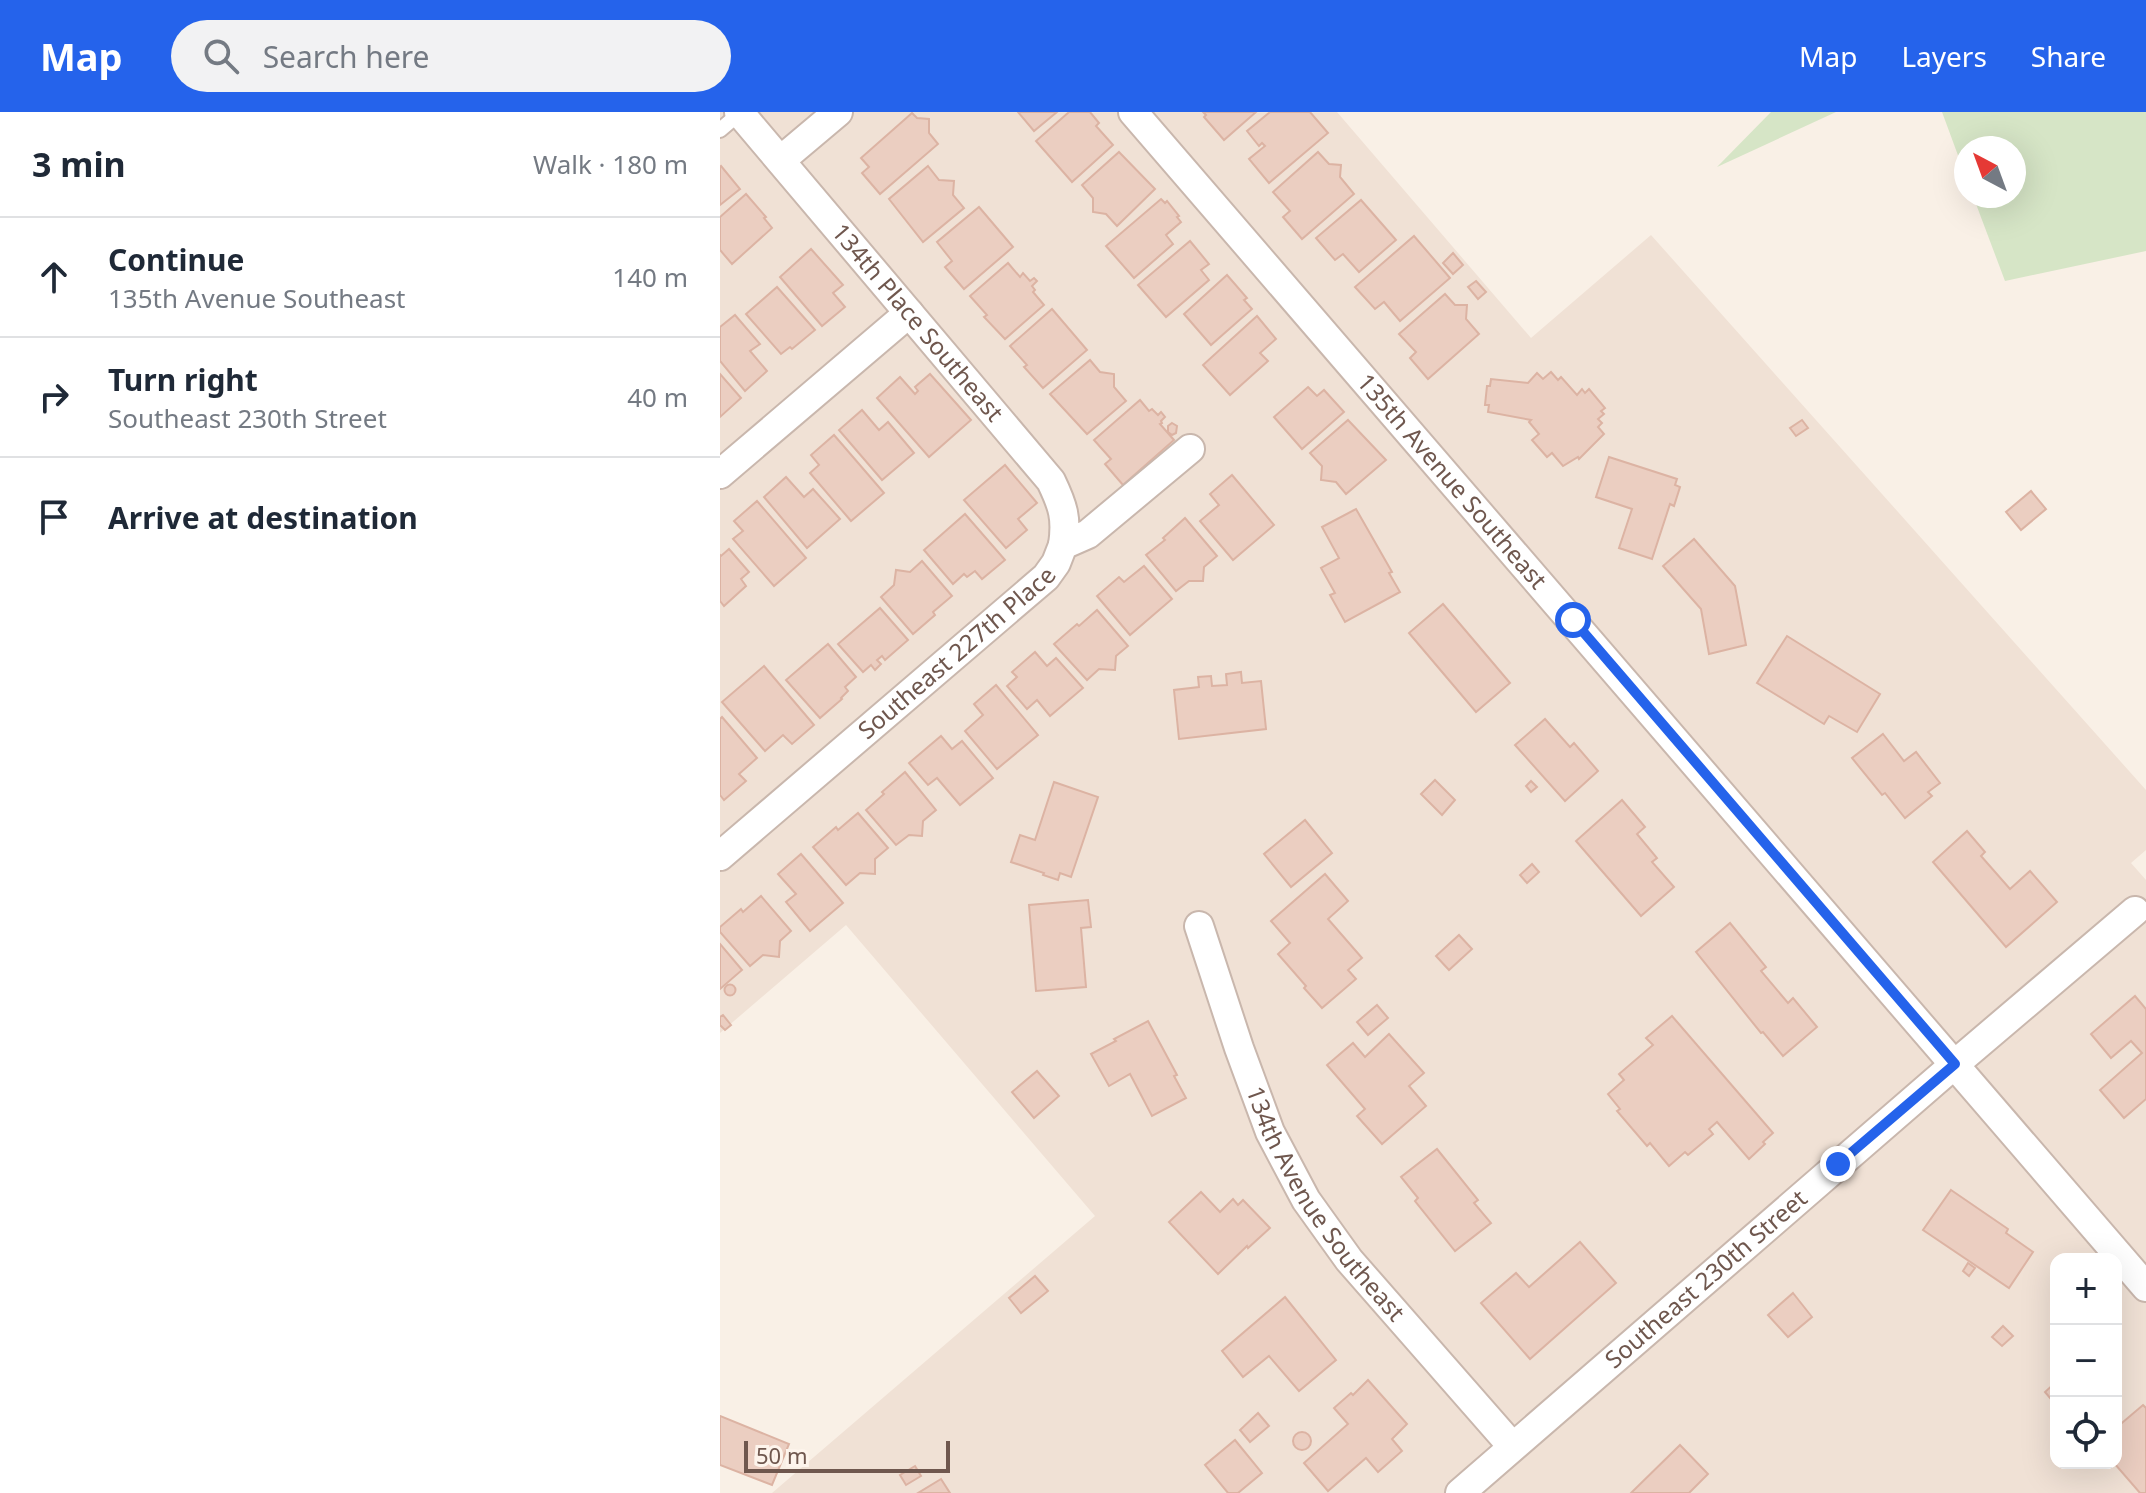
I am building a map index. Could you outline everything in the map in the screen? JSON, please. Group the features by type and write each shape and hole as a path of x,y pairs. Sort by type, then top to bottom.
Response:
{"street":[{"name":"134th Place Southeast","path":"740,112 1051,481 1063,504 1066,523 1063,545"},
{"path":"781,160 838,112"},
{"name":"135th Avenue Southeast","path":"1133,112 2146,1287"},
{"path":"720,474 909,313"},
{"name":"Southeast 227th Place","path":"720,856 1046,577 1063,545 1088,534 1190,449"},
{"name":"Southeast 230th Street","path":"1460,1493 2135,911"},
{"name":"134th Avenue Southeast","path":"1199,926 1270,1132 1306,1200 1349,1260 1512,1446"}],"lane":[{"path":"720,130 740,112"}],"shaded area":[{"path":"720,112 1337,112 1531,338 1651,235 2146,790 2146,850 2131,863 2146,880 2146,1493 772,1493 1095,1216 846,925 720,1033"}],"green space":[{"path":"1771,112 1836,112 1717,167"},
{"path":"1942,112 2146,112 2146,251 2005,281 1978,208 2026,208 2026,136 1954,136 1954,144"}],"building":[{"path":"1018,112 1057,112 1034,131"},
{"path":"1069,112 1090,112 1099,123 1096,126 1113,145 1072,182 1036,141"},
{"path":"1203,112 1256,112 1224,140"},
{"path":"1270,112 1310,112 1328,133 1269,183 1249,159 1265,146 1262,143 1259,146 1247,131"},
{"path":"912,113 917,118 929,119 929,133 938,144 880,194 862,173 869,167 861,158"},
{"path":"1119,152 1155,189 1117,226 1106,214 1093,212 1093,198 1082,185"},
{"path":"1318,152 1329,164 1341,165 1340,177 1354,194 1302,239 1283,217 1290,211 1273,192"},
{"path":"928,166 939,180 954,181 953,195 964,208 923,242 889,199"},
{"path":"720,167 740,189 720,205"},
{"path":"746,194 772,228 732,264 720,250 720,217"},
{"path":"1161,199 1165,203 1167,201 1181,222 1166,235 1173,244 1134,278 1106,246"},
{"path":"1361,200 1396,240 1359,272 1343,254 1335,260 1316,238"},
{"path":"979,207 1013,247 964,289 945,267 952,261 937,242"},
{"path":"1414,236 1450,278 1400,321 1384,302 1375,309 1355,287"},
{"path":"1190,241 1209,264 1201,270 1209,280 1166,317 1138,285"},
{"path":"811,249 843,285 833,293 845,307 822,326 780,277"},
{"path":"1453,253 1463,265 1453,274 1443,263"},
{"path":"1008,263 1020,277 1023,273 1030,281 1034,278 1037,281 1032,286 1033,292 1044,305 1005,339 970,296"},
{"path":"1227,275 1247,298 1244,300 1252,309 1211,345 1184,314"},
{"path":"1476,281 1486,292 1478,299 1468,287"},
{"path":"777,287 815,330 781,354 746,314"},
{"path":"1445,294 1455,305 1467,305 1466,319 1479,334 1428,379 1410,358 1416,352 1399,334"},
{"path":"1052,309 1087,350 1043,388 1010,346"},
{"path":"735,315 760,344 750,351 767,371 745,391 720,361 720,327"},
{"path":"1257,316 1276,339 1260,353 1268,361 1230,395 1203,365"},
{"path":"1090,360 1100,372 1114,374 1114,387 1126,401 1087,434 1050,394"},
{"path":"1551,372 1558,380 1561,377 1577,395 1582,389 1585,393 1589,389 1605,408 1598,419 1602,423 1598,427 1604,434 1579,459 1563,466 1552,453 1547,457 1532,440 1539,434 1529,422 1531,420 1488,412 1489,405 1485,405 1491,379 1528,383 1537,373 1543,379"},
{"path":"720,374 741,398 720,417"},
{"path":"930,374 971,420 929,457 877,398 900,377 915,394 918,391 915,387"},
{"path":"1308,387 1317,396 1324,390 1344,412 1302,449 1274,417"},
{"path":"1140,400 1149,411 1152,409 1158,415 1161,412 1165,417 1160,424 1174,440 1123,485 1105,464 1111,459 1094,440"},
{"path":"862,410 879,430 888,422 914,453 882,480 839,430"},
{"path":"1348,420 1386,460 1346,494 1336,482 1321,480 1322,466 1310,453"},
{"path":"1802,420 1808,428 1796,436 1790,428"},
{"path":"1172,423 1177,426 1176,433 1172,435 1168,432 1168,426"},
{"path":"834,435 884,493 851,521 810,473 819,465 811,455"},
{"path":"1609,457 1677,479 1675,485 1680,487 1674,506 1670,504 1652,559 1619,548 1632,509 1596,497"},
{"path":"1005,465 1037,503 1018,519 1027,530 1006,548 964,500"},
{"path":"1232,475 1274,525 1233,560 1200,521 1219,505 1210,494"},
{"path":"786,477 804,497 813,489 840,519 807,548 764,497"},
{"path":"2031,491 2046,509 2021,530 2006,512"},
{"path":"757,501 806,558 774,586 733,539 743,531 734,521"},
{"path":"1356,509 1400,592 1345,622 1330,595 1335,593 1321,568 1339,558 1322,527"},
{"path":"965,514 1005,560 982,579 975,571 967,577 964,574 953,584 924,550"},
{"path":"1185,518 1217,556 1204,567 1203,581 1189,581 1176,591 1146,555"},
{"path":"1694,539 1735,586 1746,645 1709,654 1701,609 1663,566"},
{"path":"729,549 749,572 741,579 746,586 724,606 720,601 720,555"},
{"path":"922,561 952,596 913,634 881,597 894,585 896,570 910,572"},
{"path":"1144,566 1172,599 1130,635 1097,596 1119,577 1124,582"},
{"path":"1443,604 1510,683 1476,712 1409,633"},
{"path":"880,608 908,640 885,660 882,656 877,660 881,664 875,670 871,665 863,672 838,644"},
{"path":"1097,610 1128,646 1116,656 1115,670 1099,669 1087,680 1054,644"},
{"path":"1787,636 1880,694 1857,732 1829,716 1824,724 1757,683"},
{"path":"828,644 856,677 845,687 848,691 842,699 820,718 786,680"},
{"path":"1035,652 1047,666 1056,658 1083,688 1050,716 1037,700 1027,709 1007,686 1017,677 1012,672"},
{"path":"764,666 814,725 792,744 783,735 765,751 722,702"},
{"path":"1241,672 1242,683 1261,681 1266,729 1179,739 1174,690 1199,687 1198,677 1211,676 1212,686 1227,685 1226,674"},
{"path":"996,685 1038,735 997,769 965,731 983,715 974,704"},
{"path":"722,717 757,758 739,774 746,781 724,800 720,795"},
{"path":"1545,719 1570,747 1574,743 1598,771 1565,801 1515,745"},
{"path":"1883,734 1904,761 1916,752 1940,783 1928,792 1932,796 1905,818 1852,758"},
{"path":"941,736 952,749 962,741 993,778 960,805 937,778 928,785 909,763"},
{"path":"905,772 936,810 923,821 922,836 909,835 896,845 866,810"},
{"path":"1435,780 1455,800 1442,815 1421,794"},
{"path":"1531,781 1537,787 1531,792 1526,786"},
{"path":"1054,782 1098,797 1071,877 1060,873 1058,880 1011,862 1020,835 1035,840"},
{"path":"1622,800 1645,827 1637,834 1657,858 1652,862 1674,887 1641,916 1576,841"},
{"path":"858,813 888,848 875,859 875,874 860,873 846,885 813,847"},
{"path":"1305,820 1332,853 1291,887 1264,854"},
{"path":"1967,831 1985,852 1981,856 2010,889 2030,871 2057,902 2006,947 1933,862"},
{"path":"801,854 843,903 810,931 786,902 796,894 778,874"},
{"path":"1532,864 1539,872 1527,883 1520,875"},
{"path":"1325,874 1348,901 1328,919 1362,958 1348,970 1356,979 1322,1008 1278,954 1290,943 1271,921"},
{"path":"761,896 791,931 780,941 779,957 763,955 750,966 720,932 720,927"},
{"path":"1088,900 1091,927 1081,928 1086,987 1036,991 1029,905"},
{"path":"1730,923 1766,967 1761,971 1788,1003 1793,998 1817,1027 1783,1056 1696,952"},
{"path":"1459,935 1472,949 1449,970 1436,956"},
{"path":"720,944 742,970 720,989"},
{"path":"730,985 735,990 730,995 725,990"},
{"path":"2135,996 2146,1009 2146,1099 2124,1118 2100,1090 2142,1053 2131,1041 2111,1058 2091,1034"},
{"path":"1377,1005 1388,1018 1368,1035 1357,1022"},
{"path":"723,1015 731,1025 725,1030 720,1025"},
{"path":"1672,1016 1773,1133 1749,1159 1717,1122 1709,1129 1713,1134 1669,1166 1617,1111 1620,1109 1608,1094 1624,1080 1619,1074 1653,1045 1646,1038"},
{"path":"1148,1021 1186,1098 1152,1116 1130,1074 1109,1086 1091,1054"},
{"path":"1389,1034 1424,1073 1409,1086 1426,1106 1382,1144 1357,1116 1365,1109 1327,1065 1353,1043 1365,1057"},
{"path":"1037,1071 1059,1096 1034,1118 1012,1092"},
{"path":"1437,1149 1478,1200 1474,1203 1491,1223 1455,1251 1415,1201 1418,1198 1401,1177"},
{"path":"1951,1190 2008,1229 2006,1233 2033,1252 2009,1288 1923,1230"},
{"path":"1201,1192 1220,1212 1233,1199 1238,1205 1243,1200 1270,1228 1218,1274 1169,1222"},
{"path":"1580,1242 1616,1283 1530,1359 1481,1303 1516,1273 1529,1287"},
{"path":"1968,1263 1975,1268 1969,1276 1963,1271"},
{"path":"1035,1276 1048,1291 1021,1313 1009,1298"},
{"path":"1793,1293 1812,1317 1788,1337 1768,1315"},
{"path":"1285,1297 1336,1360 1299,1391 1269,1356 1243,1377 1222,1351"},
{"path":"2003,1326 2013,1336 2002,1346 1992,1337"},
{"path":"1368,1380 1407,1424 1392,1439 1402,1451 1378,1472 1366,1458 1328,1491 1304,1463 1348,1424 1334,1408"},
{"path":"2143,1405 2146,1408 2146,1493 2140,1493 2119,1469 2122,1469 2122,1423"},
{"path":"1258,1413 1269,1426 1250,1442 1240,1430"},
{"path":"720,1416 789,1444 772,1485 720,1465"},
{"path":"1298,1432 1306,1432 1311,1441 1309,1448 1298,1450 1293,1445 1293,1437"},
{"path":"1235,1440 1262,1473 1238,1493 1228,1493 1205,1465"},
{"path":"1680,1445 1708,1474 1689,1493 1631,1493"},
{"path":"915,1466 921,1476 906,1485 900,1475"},
{"path":"941,1479 950,1493 918,1493"}],"route":[{"path":"1573,620 1955,1064 1838,1164"}]}
